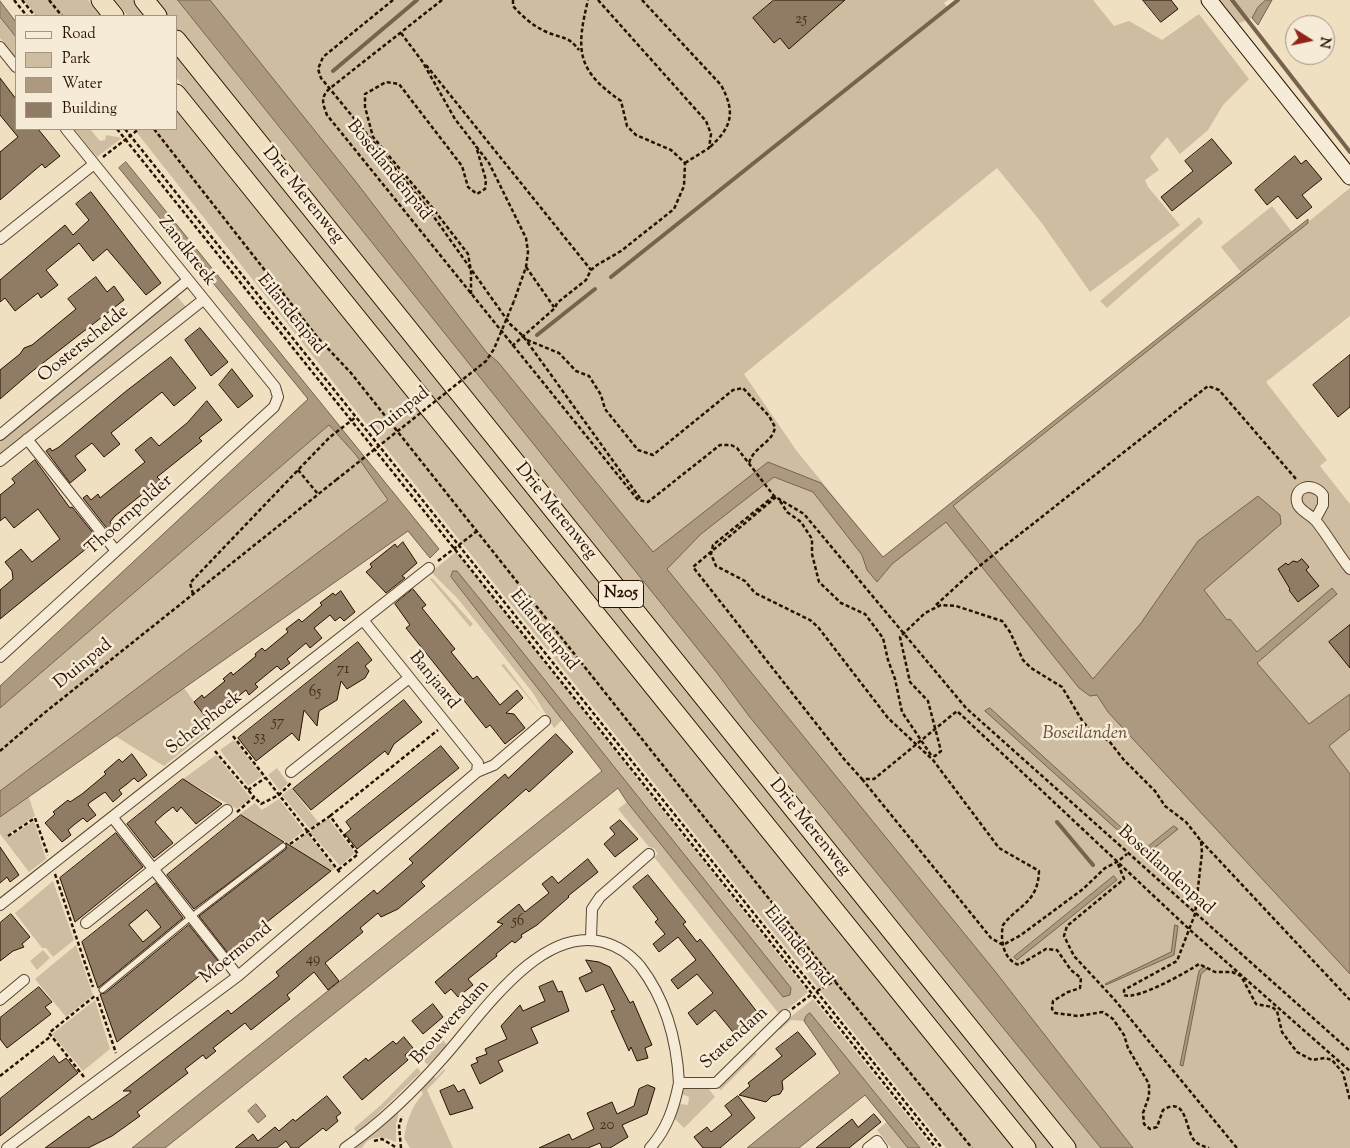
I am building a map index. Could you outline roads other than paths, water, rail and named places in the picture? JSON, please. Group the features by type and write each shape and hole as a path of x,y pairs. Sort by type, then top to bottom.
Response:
{"highway":[{"path":"100,0 113,15"},
{"path":"144,0 156,15"},
{"name":"Drie Merenweg","path":"178,42 1066,1148"},
{"name":"Drie Merenweg","path":"178,96 1026,1148"}],"street":[{"path":"1209,0 1350,177"},
{"path":"0,47 15,66"},
{"name":"Zandkreek","path":"67,130 275,387 278,397"},
{"path":"0,239 94,164"},
{"name":"Oosterschelde","path":"0,435 188,280"},
{"path":"0,461 203,300"},
{"name":"Thoornpolder","path":"0,657 274,407 278,397"},
{"path":"27,440 116,551"},
{"path":"1315,520 1323,505 1323,495 1318,488 1311,486 1304,488 1298,494 1297,502 1300,509 1315,520 1350,569"},
{"name":"Schelphoek","path":"0,905 429,568"},
{"name":"Banjaard","path":"364,620 478,767"},
{"path":"291,772 409,678"},
{"name":"Moermond","path":"7,1148 238,976 348,883 478,767 494,765 545,721"},
{"path":"86,923 152,868 227,810"},
{"path":"113,818 238,976"},
{"path":"591,938 592,909 600,897 649,854"},
{"name":"Brouwersdam","path":"345,1148 411,1091 442,1059 493,999 530,963 559,945 591,938 616,945 635,960 649,978 661,998 669,1021 678,1060 679,1082"},
{"path":"0,1000 24,980"},
{"name":"Statendam","path":"679,1082 716,1083 785,1015"},
{"path":"650,1148 659,1137 674,1109 679,1082"},
{"path":"868,1148 877,1141 882,1148"}],"lane":[{"path":"102,990 191,917 283,846"}],"water":[{"path":"178,0 210,0 356,182 487,353 498,362 653,552 768,462 821,483 883,557 1308,219 1308,223 953,506 1093,679 1141,623 1198,541 1258,496 1280,515 1281,524 1204,590 1227,620 1230,619 1257,652 1332,588 1337,594 1257,663 1309,724 1350,694 1350,729 1329,746 1350,774 1350,974 1108,712 1097,695 1090,696 1079,688 946,522 892,564 877,582 867,570 862,555 813,492 774,477 701,534 667,569 994,970 1133,1148 1101,1148 749,716 717,673"},
{"path":"1266,0 1272,0 1258,25 1252,18 1258,7"},
{"path":"0,1 15,21 15,36 0,17"},
{"path":"126,162 439,549 430,558 408,531 0,817 0,791 388,500 356,455 329,425 0,708 0,686 308,399 119,168"},
{"path":"453,571 457,571 496,619 791,988 790,995 783,997 627,802 618,788 165,1148 132,1148 602,771 451,577"},
{"path":"990,708 1135,840 1133,844 985,711"},
{"path":"1174,826 1178,829 1147,854 1145,853 1144,850"},
{"path":"1114,876 1117,880 1017,960 1014,957"},
{"path":"1175,925 1178,926 1174,955 1105,984 1171,952"},
{"path":"1204,967 1207,969 1201,974 1183,1066 1180,1065 1199,971"},
{"path":"810,1013 920,1148 908,1148 865,1095 799,1148 747,1148 840,1073 804,1021"},
{"path":"256,1104 266,1116 258,1123 248,1111"}],"waterway":[{"path":"333,71 417,0"},
{"path":"611,277 958,0"},
{"path":"1232,0 1350,152"},
{"path":"537,335 595,289"},
{"path":"1057,822 1093,865"}],"park label":[{"name":"Boseilanden","path":"1085,735"}]}
